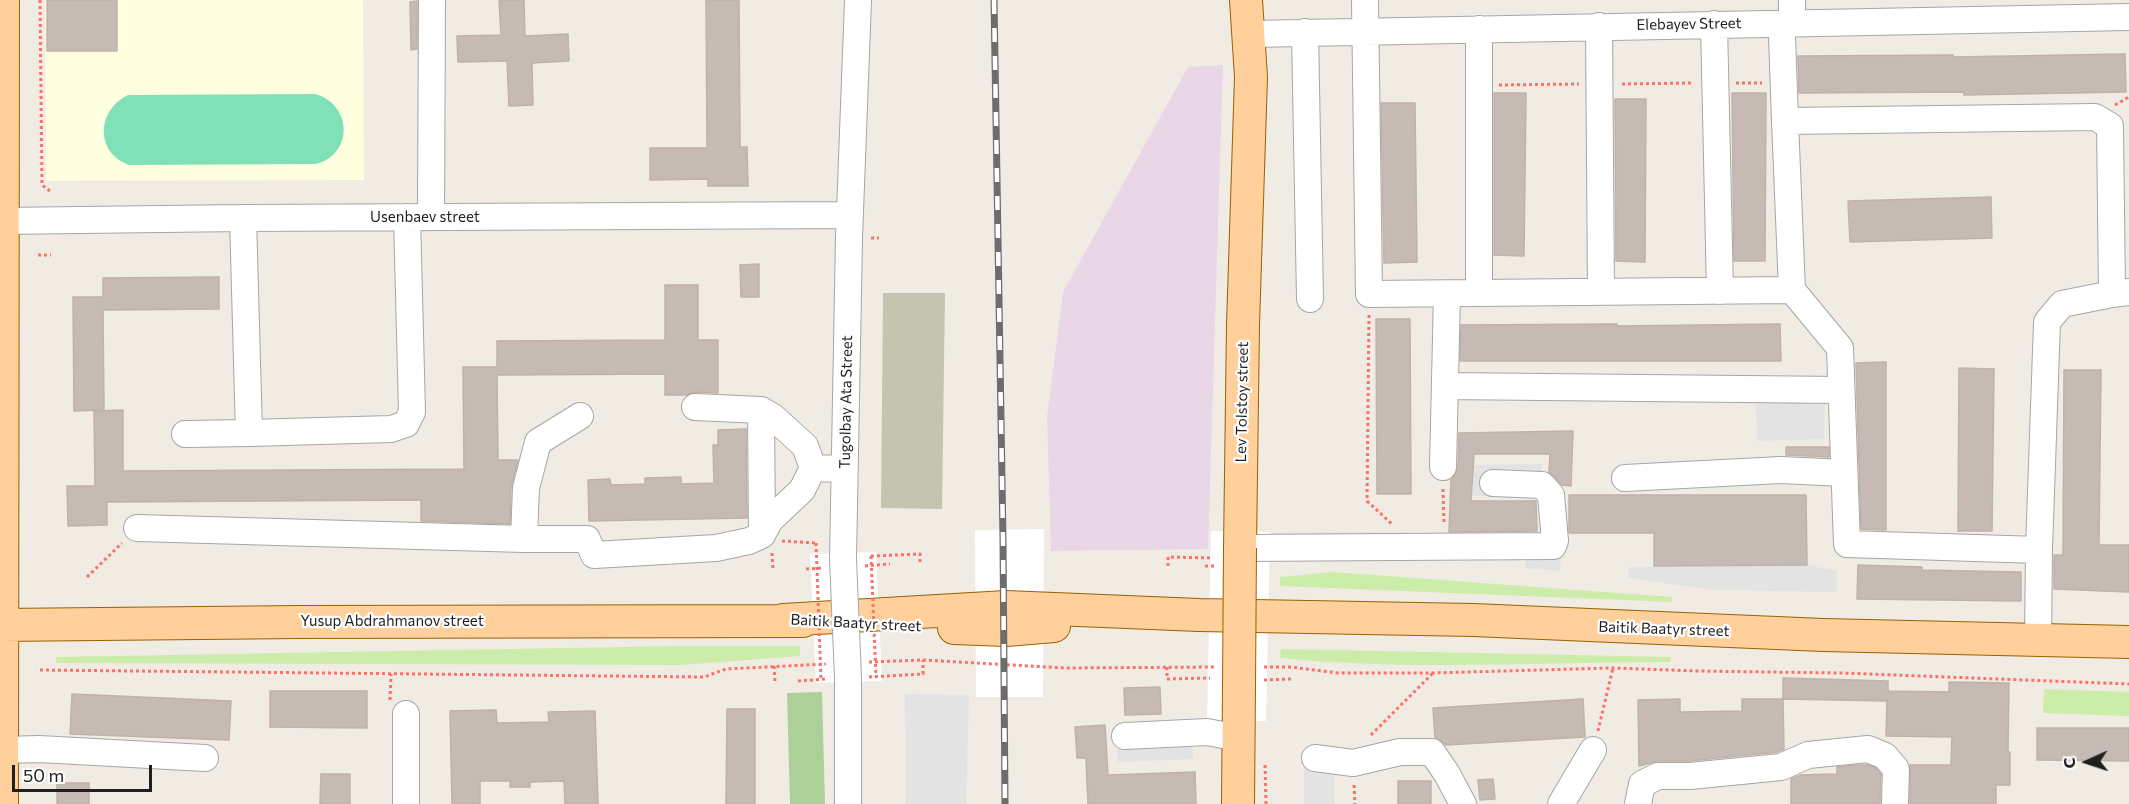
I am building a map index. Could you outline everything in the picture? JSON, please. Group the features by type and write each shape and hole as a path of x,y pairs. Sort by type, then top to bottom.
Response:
{"main road":[{"path":"2,804 3,0"},
{"name":"Lev Tolstoy street","path":"1238,804 1237,681 1226,553 1243,325 1251,77 1246,0"},
{"name":"Baitik Baatyr street","path":"783,620 1006,630 1199,615 1473,620 1823,635 2129,642"},
{"name":"Yusup Abdrahmanov street","path":"1,625 783,620"}],"street":[{"path":"184,434 391,429 406,424 412,412 419,217 432,0"},
{"name":"Tugolbay Ata Street","path":"848,804 848,678 843,559 849,215 858,0"},
{"path":"1365,0 1369,294 1792,290"},
{"name":"Elebayev Street","path":"1250,34 1713,24 1996,10 2129,17"},
{"path":"1789,19 1782,82 1792,290 1840,348 1846,544 2039,550"},
{"path":"1713,24 1720,291"},
{"path":"1599,26 1601,292"},
{"path":"1479,28 1479,293"},
{"path":"1305,32 1310,299"},
{"path":"1785,121 2095,117 2110,126 2121,293 2062,304 2047,322 2038,640"},
{"name":"Usenbaev street","path":"1,221 849,215"},
{"path":"243,218 249,433"},
{"path":"1443,467 1447,294"},
{"path":"1446,386 1841,390"},
{"path":"695,407 761,410 806,446 813,468 802,490 770,520 767,538"},
{"path":"761,410 767,538"},
{"path":"524,539 526,488 538,442 580,416"},
{"path":"813,468 845,469"},
{"path":"1625,478 1781,470 1843,473"},
{"path":"1226,553 1416,546 1553,546 1556,541 1551,495 1542,484 1493,483"},
{"path":"137,528 587,539 594,555 716,548 767,538"},
{"path":"406,714 406,804"},
{"path":"1125,736 1207,732 1239,738"},
{"path":"1638,804 1642,784 1658,776 1690,776 1781,767 1808,755 1868,748 1885,756 1896,770 1895,804"},
{"path":"3,750 39,749 205,758"},
{"path":"1561,804 1593,750"},
{"path":"1315,758 1353,763 1400,752 1432,752 1463,804"}],"path":[{"path":"40,0 42,185 51,191"},
{"path":"1480,85 1782,82"},
{"path":"38,255 51,255"},
{"path":"1369,294 1367,501 1416,546"},
{"path":"1443,467 1444,546"},
{"path":"87,577 137,528"},
{"path":"767,538 816,543 821,679 798,681"},
{"path":"1168,566 1168,557 1226,553"},
{"path":"920,564 920,554 871,556 876,677 923,674 923,660"},
{"path":"885,661 923,660 1065,668 1201,667"},
{"path":"40,670 704,677 726,669 812,664"},
{"path":"774,666 775,682"},
{"path":"1167,667 1167,679 1291,680"},
{"path":"1291,667 1338,673 1613,668 1842,672 2129,684"},
{"path":"1593,750 1613,668"}],"shaded area":[{"path":"45,0 363,0 364,180 46,181"},
{"path":"1223,65 1208,549 1051,551 1047,417 1063,292 1188,67"},
{"path":"883,293 945,293 942,509 881,508"},
{"path":"1756,394 1825,394 1824,439 1757,441"},
{"path":"1542,464 1540,497 1469,496 1471,465"},
{"path":"1387,532 1387,545 1272,546 1272,533"},
{"path":"1527,553 1561,556 1560,571 1525,568"},
{"path":"1807,565 1837,571 1837,592 1712,590 1628,578 1629,567"},
{"path":"905,694 969,695 966,804 906,804"},
{"path":"1192,736 1193,759 1118,762 1117,739"},
{"path":"1304,758 1334,758 1334,804 1304,804"}],"green space":[{"path":"315,94 327,99 336,108 342,118 344,129 337,150 328,159 316,164 129,165 110,151 105,141 105,120 110,110 128,95"},
{"path":"1333,572 1672,597 1672,602 1280,586 1280,577"},
{"path":"800,646 800,656 680,665 56,663 56,657"},
{"path":"1281,649 1671,657 1671,662 1377,664 1280,658"},
{"path":"2044,689 2129,692 2129,716 2043,713"},
{"path":"822,692 825,804 790,804 787,693"}],"pier":[{"path":"1044,529 1043,697 976,697 975,530"},
{"path":"1211,531 1270,532 1266,721 1207,722"},
{"path":"876,552 882,681 816,683 810,554"}],"building":[{"path":"47,0 117,0 117,51 47,51"},
{"path":"499,0 524,0 525,36 568,34 569,61 532,63 533,105 509,106 507,61 458,62 457,36 501,35"},
{"path":"706,0 739,0 740,147 747,147 748,186 708,186 708,179 650,180 650,148 707,148"},
{"path":"417,1 417,49 411,50 410,2"},
{"path":"2125,54 2126,92 1964,95 1964,92 1799,93 1798,56 1953,55 1953,57"},
{"path":"1494,93 1526,93 1524,256 1494,255"},
{"path":"1732,93 1766,93 1765,261 1734,261"},
{"path":"1615,99 1646,99 1645,262 1616,261"},
{"path":"1381,103 1415,103 1417,262 1384,263"},
{"path":"1991,197 1992,238 1850,242 1848,201"},
{"path":"759,264 759,297 741,297 740,265"},
{"path":"219,277 219,309 103,310 104,410 74,411 73,297 103,297 103,278"},
{"path":"665,285 698,285 698,340 718,340 718,393 696,392 687,395 665,395 665,374 497,375 498,460 518,460 511,487 510,524 421,521 421,500 107,502 107,525 68,526 67,486 95,486 94,411 123,410 123,471 464,469 463,367 497,367 497,341 665,340"},
{"path":"1376,319 1410,319 1411,494 1377,494"},
{"path":"1617,324 1617,326 1780,324 1781,361 1460,361 1461,325"},
{"path":"1886,362 1886,530 1861,529 1856,363"},
{"path":"1959,368 1994,369 1992,531 1958,531"},
{"path":"2064,370 2101,370 2099,545 2129,545 2129,592 2054,589 2054,555 2063,555"},
{"path":"746,429 747,518 589,521 588,480 610,479 611,485 645,484 645,478 681,477 681,484 714,483 713,445 718,445 718,430"},
{"path":"1573,431 1571,486 1562,485 1549,472 1550,454 1474,454 1471,501 1536,501 1537,531 1449,532 1451,480 1458,468 1459,433"},
{"path":"1786,447 1829,447 1829,457 1786,455"},
{"path":"1569,495 1806,495 1807,565 1654,566 1654,533 1569,533"},
{"path":"1858,565 1922,567 1922,570 2021,572 2021,601 1857,599"},
{"path":"1783,678 1888,681 1888,691 1949,692 1949,682 2009,683 2010,785 1996,785 1996,804 1910,804 1910,765 1951,765 1952,737 1886,736 1887,701 1783,699"},
{"path":"1160,687 1161,714 1125,715 1124,688"},
{"path":"270,691 367,691 367,728 270,727"},
{"path":"72,694 231,701 229,740 70,734"},
{"path":"1583,699 1585,737 1446,745 1435,738 1433,708"},
{"path":"1680,699 1680,712 1742,711 1742,699 1783,699 1784,749 1777,752 1689,761 1658,761 1639,766 1638,700"},
{"path":"727,709 755,709 755,804 726,804"},
{"path":"496,710 497,723 549,722 548,712 595,711 598,804 565,804 564,781 530,782 530,787 510,787 510,781 480,781 480,804 452,804 450,711"},
{"path":"1105,725 1108,775 1195,772 1196,804 1088,804 1086,758 1077,758 1075,727"},
{"path":"2037,728 2129,728 2129,761 2037,760"},
{"path":"1858,765 1876,768 1881,774 1880,804 1791,804 1791,779 1801,775 1837,774 1837,767"},
{"path":"321,774 350,774 350,804 320,804"},
{"path":"1493,779 1495,799 1480,800 1478,780"},
{"path":"1398,781 1431,781 1431,804 1398,804"},
{"path":"57,783 89,783 89,804 57,804"}],"railway":[{"path":"994,0 1005,804"}]}
